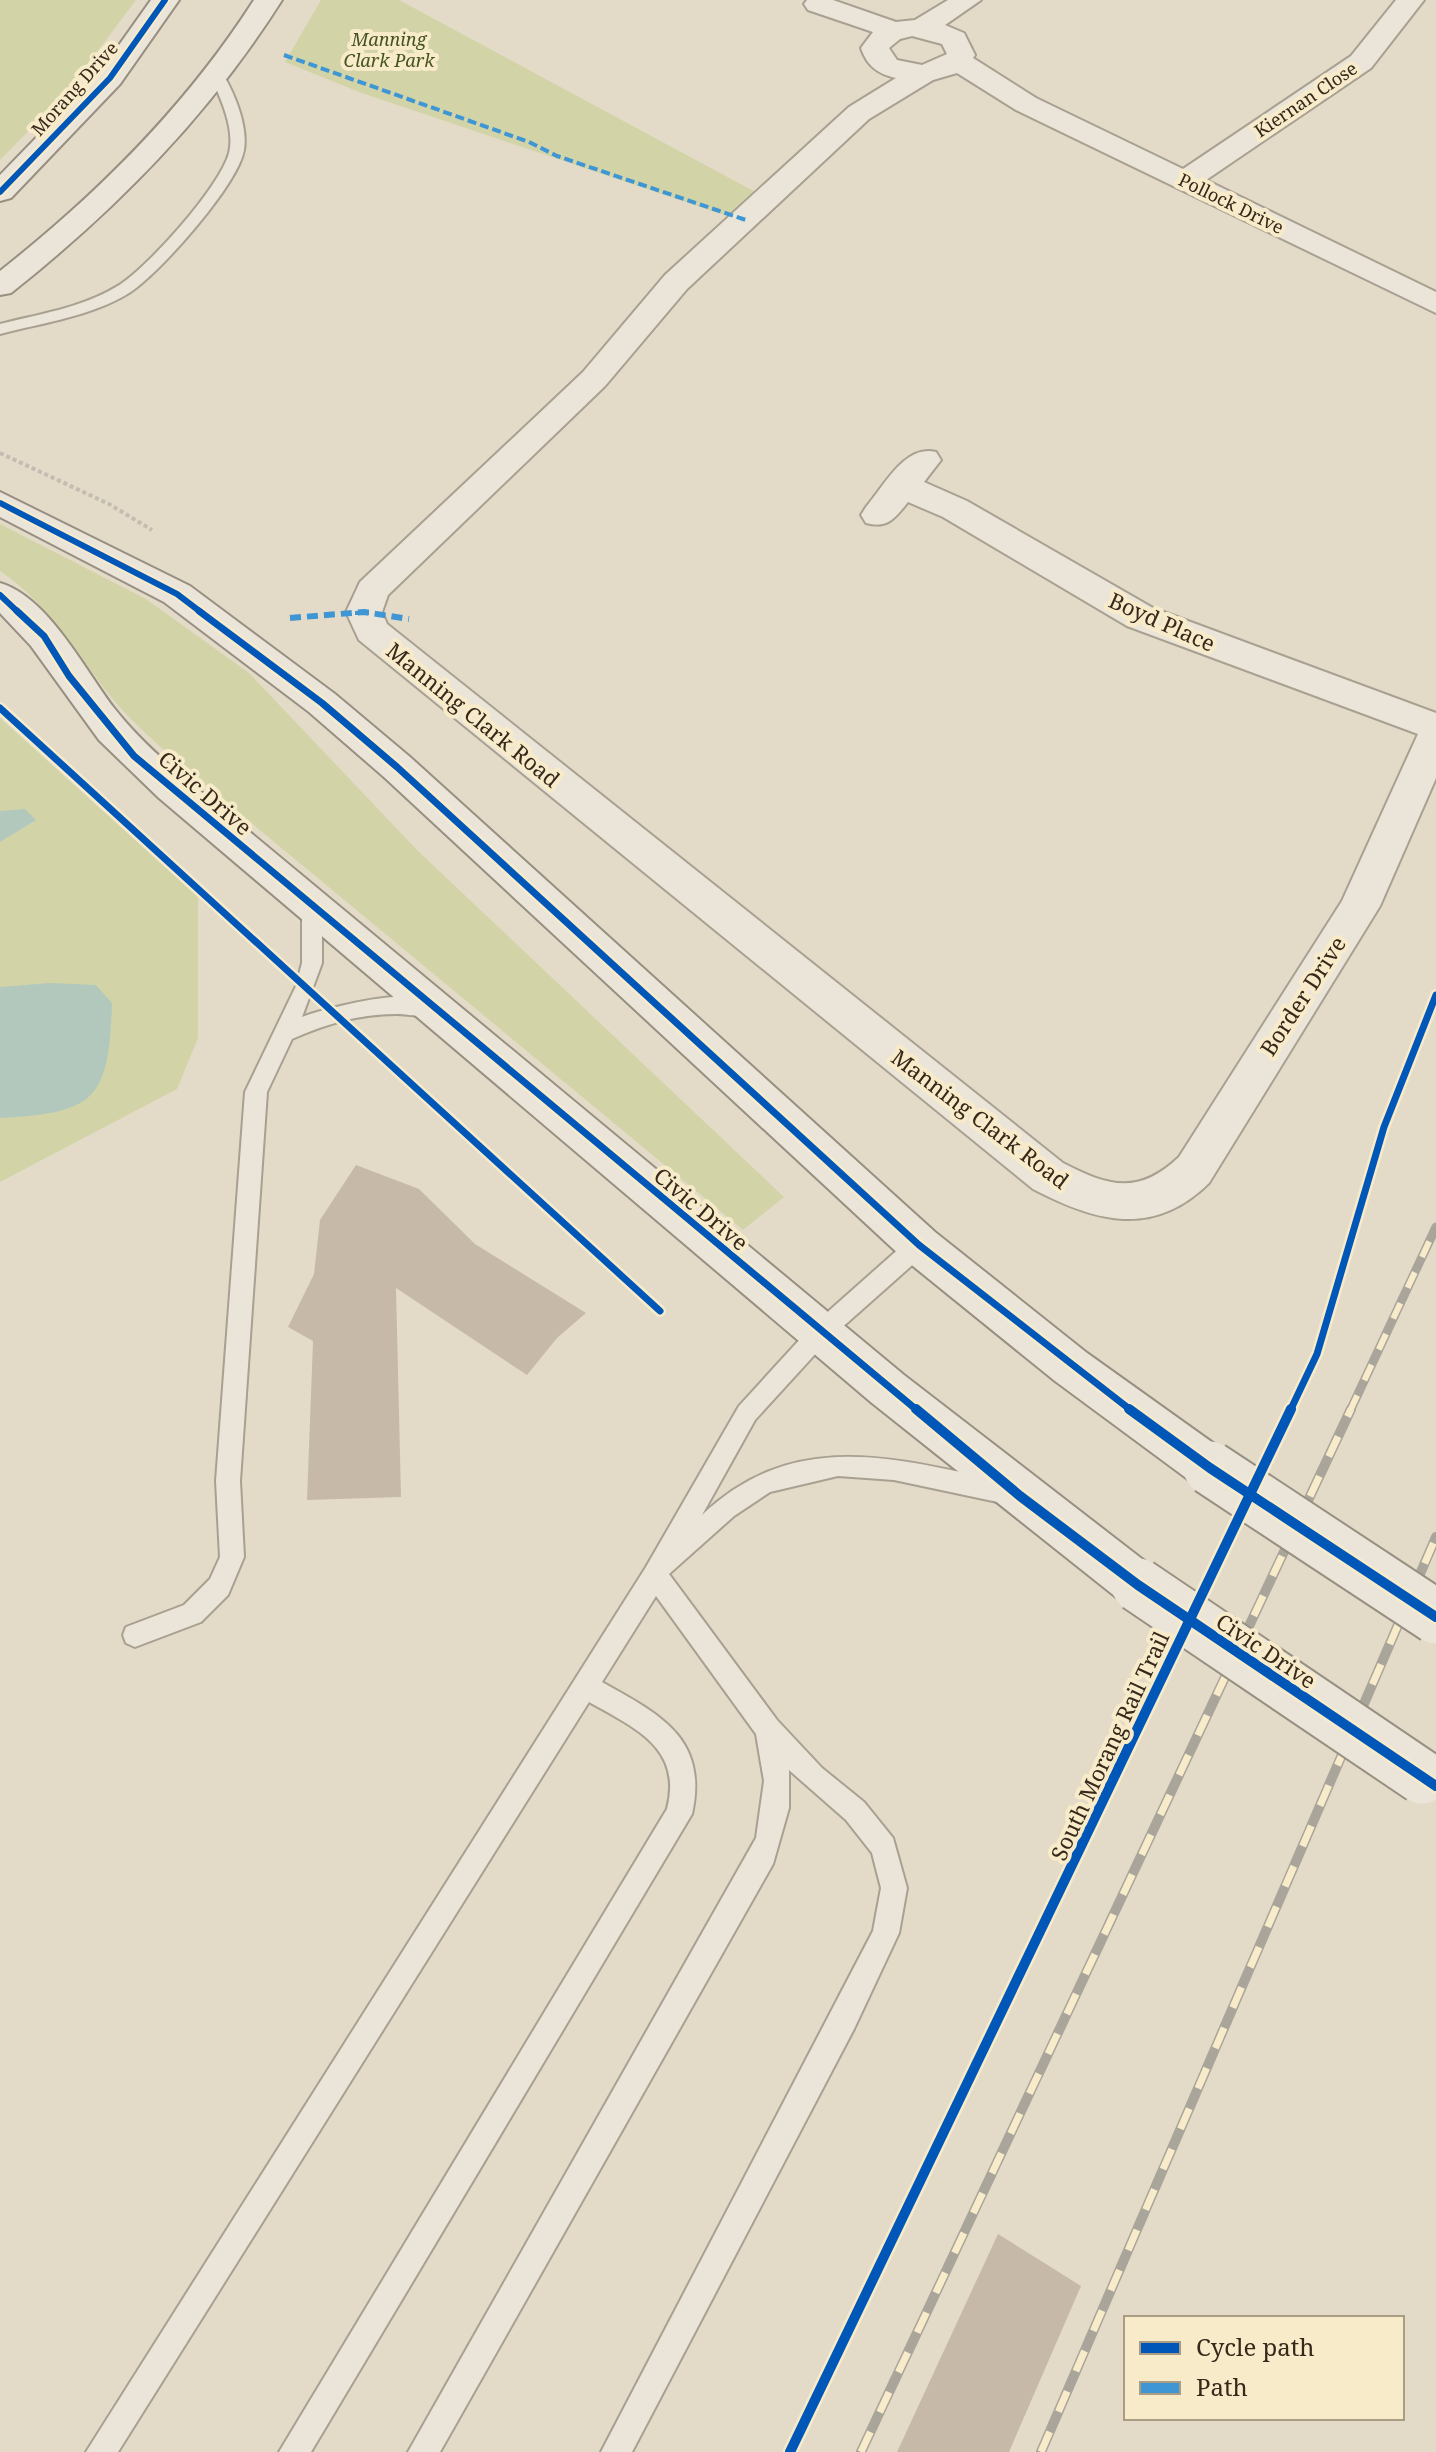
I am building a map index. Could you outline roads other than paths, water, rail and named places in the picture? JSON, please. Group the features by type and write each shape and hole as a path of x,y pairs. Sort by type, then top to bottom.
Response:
{"street":[{"name":"Morang Drive","path":"0,192 110,78 165,0"},
{"path":"0,286 58,241 161,141 218,77 268,0"},
{"name":"Manning Clark Road","path":"859,113 895,42 967,0"},
{"name":"Manning Clark Road","path":"976,0 943,62 859,113 788,182 676,282 594,379 386,574 367,601 367,623 381,641 1048,1176 1072,1190 1117,1202"},
{"name":"Kiernan Close","path":"1184,182 1361,62 1410,0"},
{"path":"814,2 943,62"},
{"path":"895,42 943,62"},
{"name":"Pollock Drive","path":"943,62 1436,304"},
{"name":"Boyd Place","path":"878,515 913,473 955,509 1140,617 1436,727"},
{"path":"0,503 177,594 322,703 397,767 919,1245 1071,1367 1210,1468 1436,1617"},
{"name":"Civic Drive","path":"0,595 44,636 69,676 134,756 821,1332 1020,1496 1138,1585 1429,1781"},
{"name":"Border Drive","path":"1117,1202 1165,1196 1180,1187 1194,1170 1360,906 1436,735"}],"lane":[{"path":"0,329 115,295 146,274 220,184 235,157 237,143 226,93 218,77"},
{"path":"135,1635 192,1614 219,1587 232,1557 228,1481 256,1092 312,963 312,906"},
{"path":"284,1033 333,1011 368,1005 435,1007"},
{"path":"101,2452 655,1575 747,1413 821,1332 919,1245"},
{"path":"655,1575 726,1508 764,1483 838,1465 894,1469 1020,1496"},
{"path":"616,2452 886,1933 894,1888 884,1847 855,1811 813,1777 768,1729 655,1575"},
{"path":"294,2452 679,1814 686,1782 679,1758 667,1740 585,1686"},
{"path":"423,2452 764,1855 778,1812 780,1774 768,1729"}],"railway":[{"path":"1350,1411 1436,1227"},
{"path":"861,2452 1351,1409"},
{"path":"1041,2452 1436,1537"}],"park label":[{"name":"Manning Clark Park","path":"389,50"}]}
